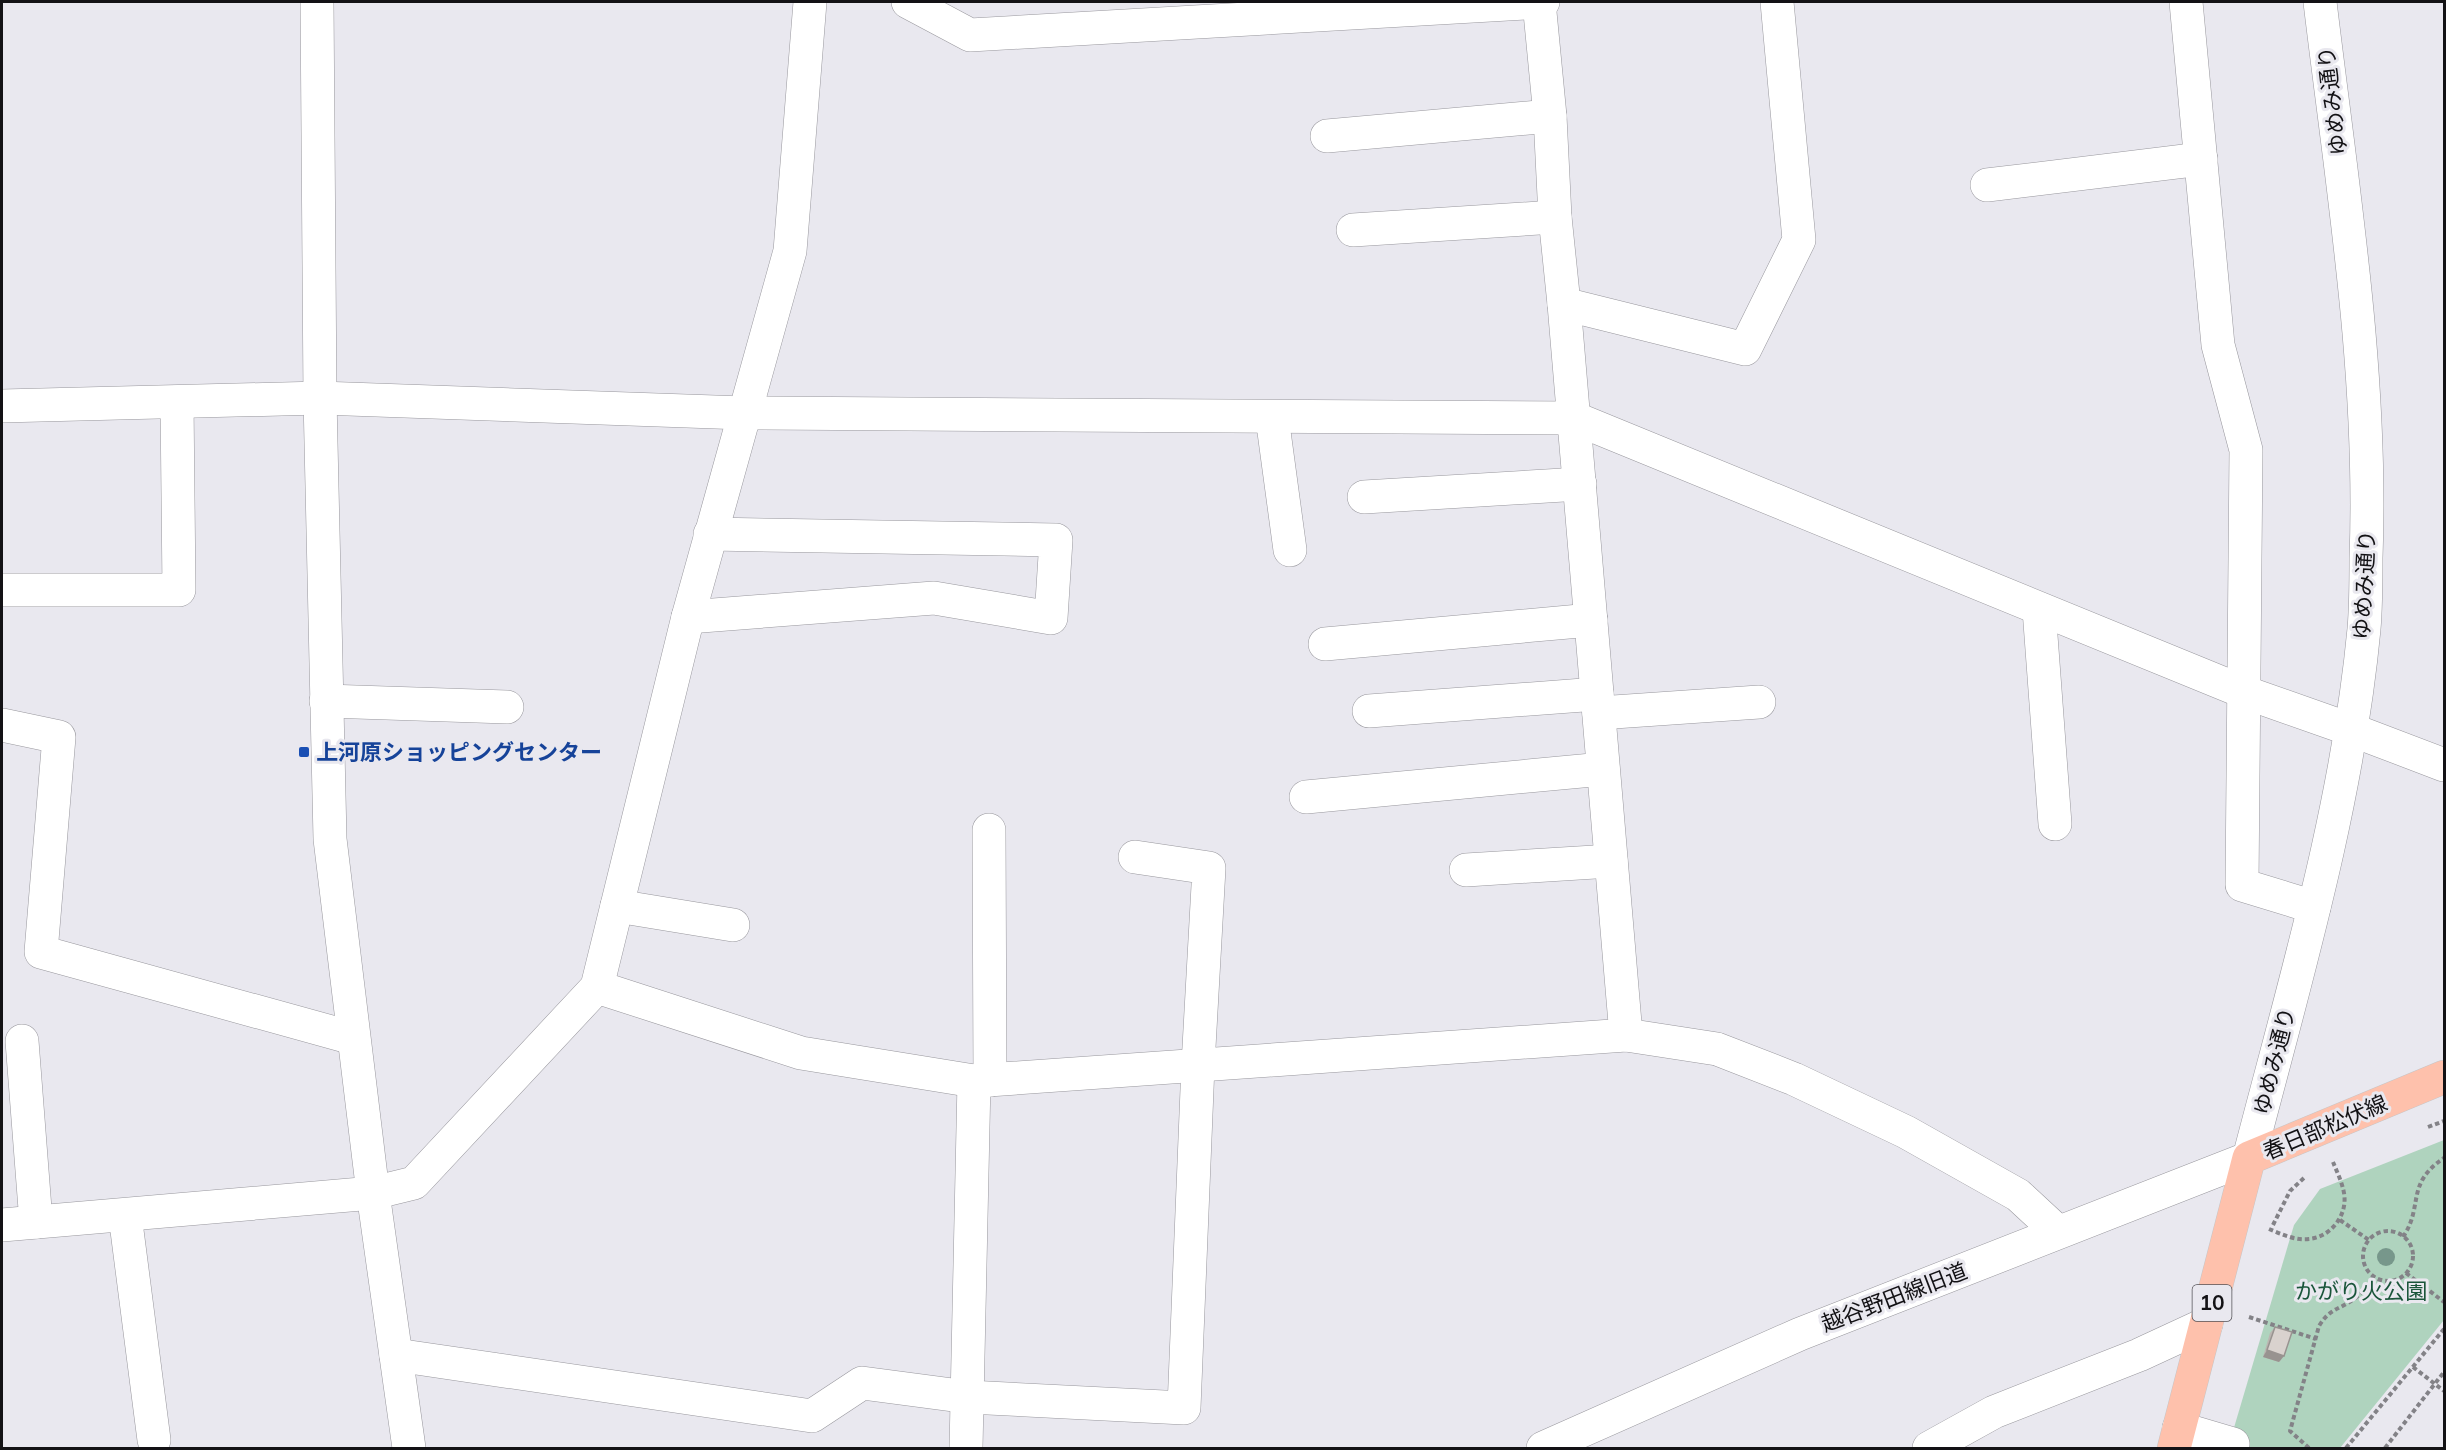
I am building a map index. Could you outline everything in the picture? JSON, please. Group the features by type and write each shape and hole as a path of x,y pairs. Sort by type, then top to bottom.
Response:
{"main road":[{"name":"春日部松伏線","path":"2177,1438 2249,1158 2445,1077"}],"street":[{"path":"317,2 320,398 330,839 373,1193 409,1449"},
{"path":"2,1225 373,1193 414,1183 597,987 688,617 790,251 810,2"},
{"path":"908,2 970,35 1541,2 1555,217 1580,484 1626,1035"},
{"path":"1564,304 1745,349 1799,240 1777,2"},
{"path":"2186,2 2218,345 2246,450 2242,885 2314,907"},
{"name":"ゆめみ通り","path":"2249,1158 2314,907 2352,730 2364,626 2368,503 2363,366 2320,2"},
{"path":"1327,136 1550,116"},
{"path":"1987,185 2201,159"},
{"path":"1353,230 1555,217"},
{"path":"2,406 320,398 744,413 1574,418 2244,692 2445,765"},
{"path":"2,590 179,590 177,402"},
{"path":"1272,417 1290,550"},
{"path":"1364,497 1580,484"},
{"path":"688,617 934,598 1051,618 1056,540 710,534"},
{"path":"2039,609 2055,824"},
{"path":"1325,644 1591,620"},
{"path":"326,701 507,707"},
{"path":"1369,711 1759,702"},
{"path":"2,725 59,736 41,952 354,1038"},
{"path":"1306,797 1604,769"},
{"path":"966,1449 982,1080 989,830"},
{"path":"396,1355 812,1416 862,1383 968,1397 1184,1408 1198,1065 1209,868 1135,857"},
{"path":"1466,870 1611,861"},
{"path":"617,906 732,925"},
{"path":"597,987 801,1053 982,1080 1626,1035 1718,1049 1794,1079 1906,1132 2018,1195 2058,1232"},
{"path":"22,1041 36,1222"},
{"name":"越谷野田線旧道","path":"1551,1447 1800,1334 2249,1158"},
{"path":"125,1215 154,1440"},
{"path":"1929,1449 1994,1412 2139,1355 2206,1324"},
{"path":"2177,1438 2233,1444"}],"path":[{"path":"2422,1129 2445,1120"},
{"path":"2234,1218 2296,1238 2308,1239 2331,1230 2340,1220 2345,1196 2319,1129"},
{"path":"2403,1237 2412,1223 2416,1192 2429,1168 2445,1158"},
{"path":"2325,1168 2345,1160"},
{"path":"2268,1241 2290,1191 2307,1175"},
{"path":"2340,1220 2369,1240"},
{"path":"2388,1231 2403,1237 2412,1250 2410,1266 2406,1273 2392,1281 2384,1281 2374,1276 2362,1259 2363,1250 2369,1240 2379,1232 2388,1231"},
{"path":"2406,1273 2445,1302"},
{"path":"2309,1449 2290,1431 2325,1315 2332,1309 2353,1300 2374,1276"},
{"path":"2246,1328 2252,1306"},
{"path":"2249,1317 2316,1339"},
{"path":"2346,1449 2445,1329"},
{"path":"2413,1367 2445,1391"},
{"path":"2385,1449 2445,1372"}],"green space":[{"name":"かがり火公園","path":"2444,1140 2444,1320 2340,1448 2228,1448 2294,1225 2320,1189"}],"building":[{"path":"2275,1327 2292,1332 2284,1356 2267,1350"}],"place":[{"name":"上河原ショッピングセンター","path":"304,752"}]}
